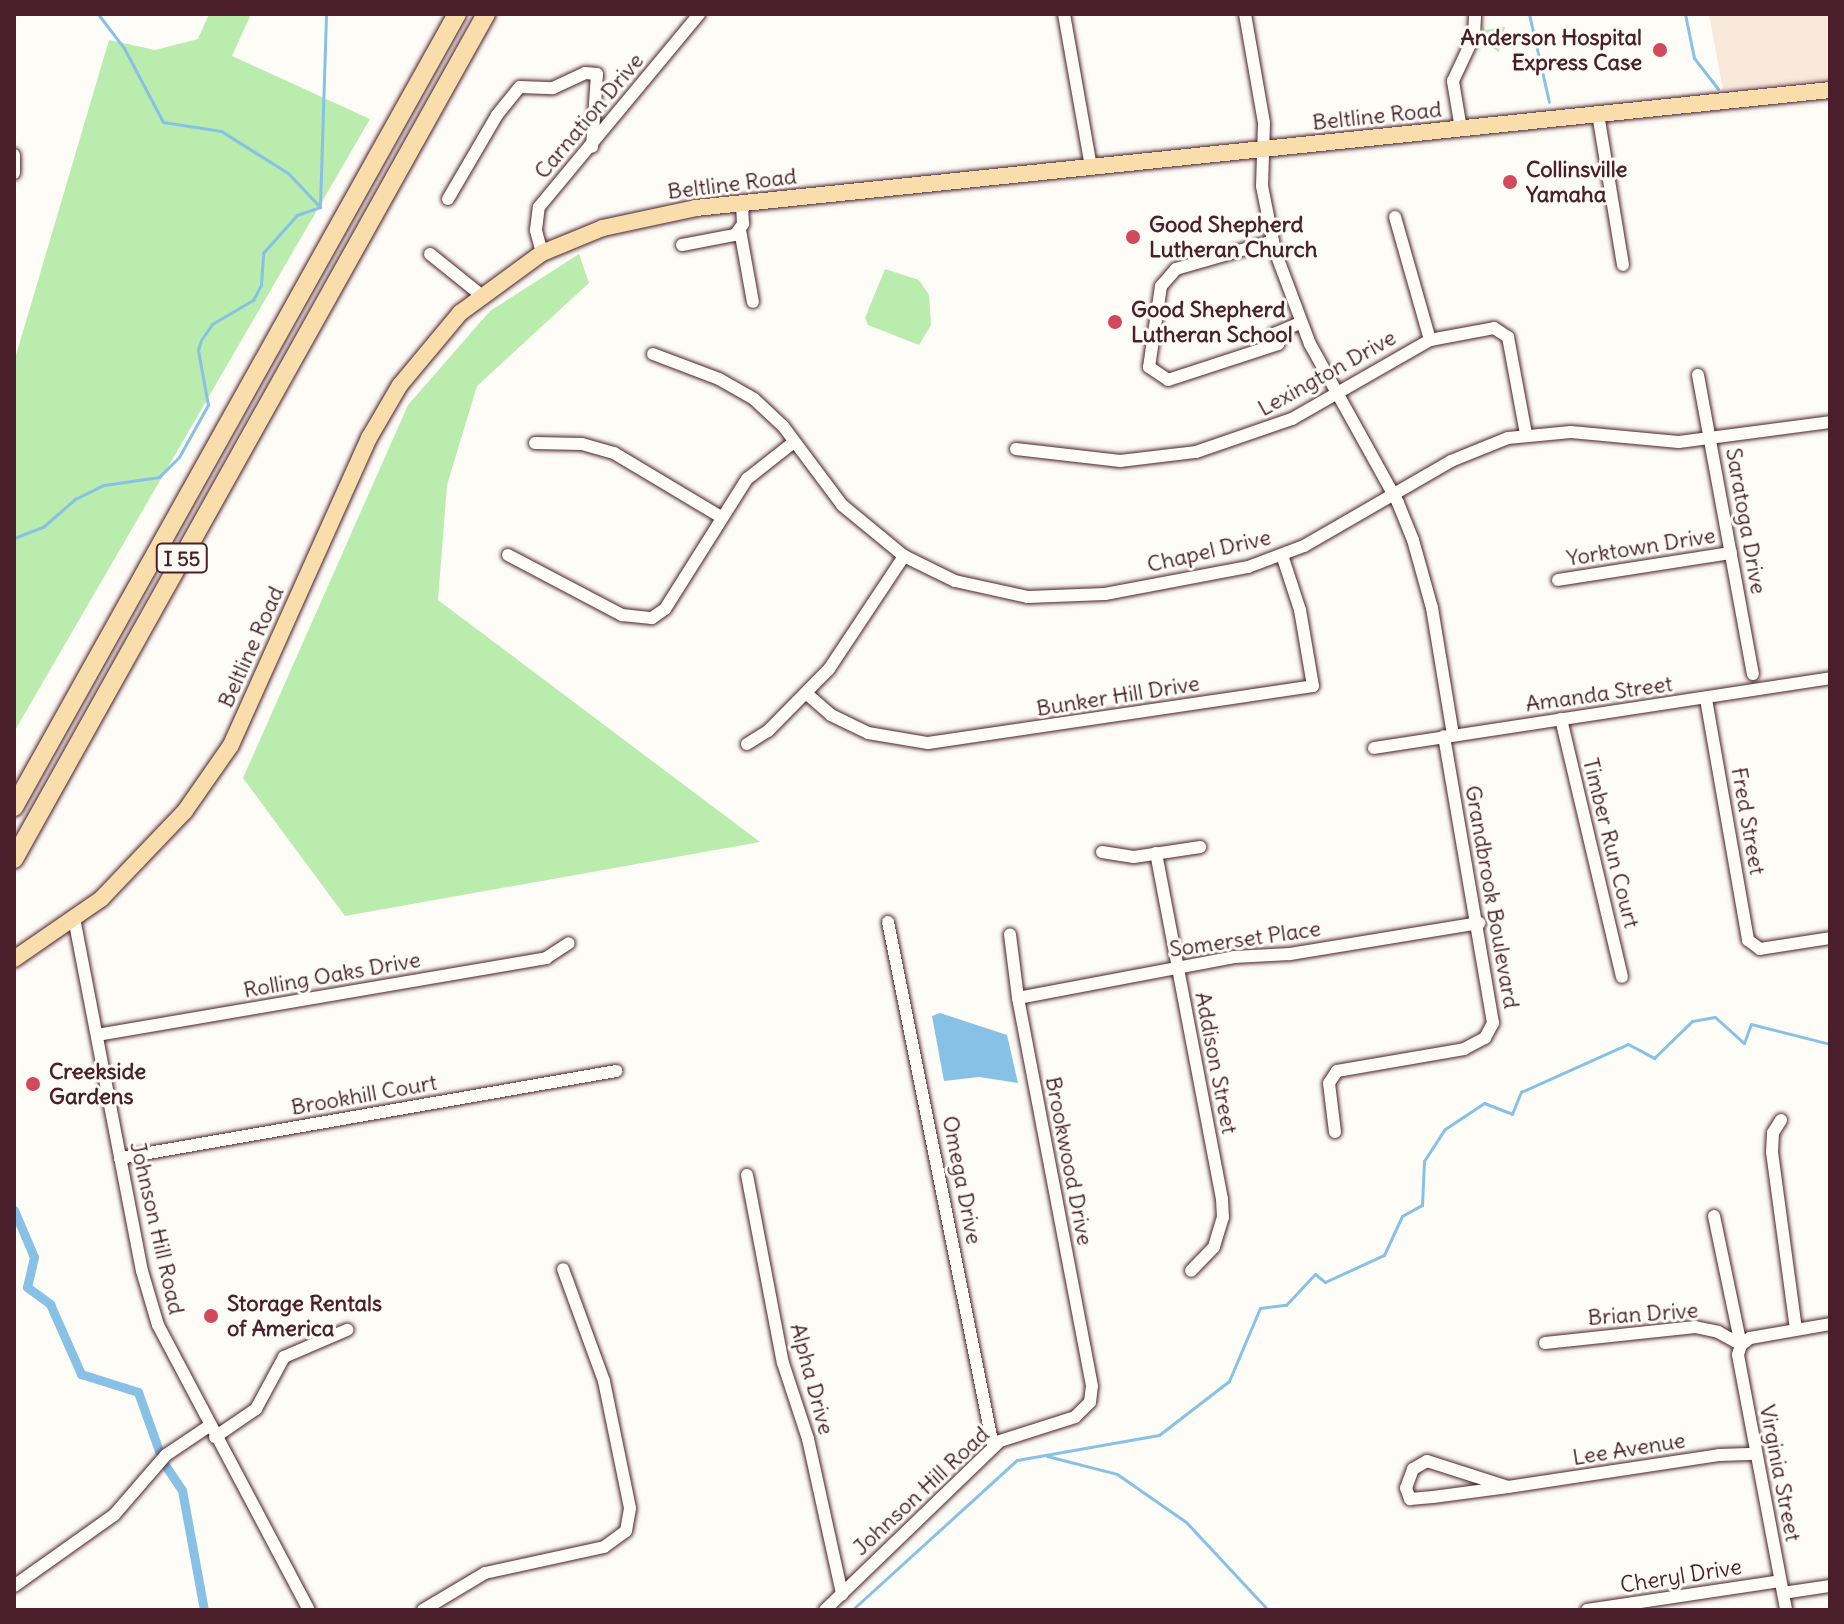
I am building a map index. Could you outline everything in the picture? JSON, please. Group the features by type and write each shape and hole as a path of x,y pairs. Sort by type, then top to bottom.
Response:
{"highway":[{"name":"I 55","path":"14,807 457,14"},
{"name":"I 55","path":"14,859 486,14"}],"main road":[{"name":"Beltline Road","path":"14,959 74,918 144,858 217,767 385,409 439,334 481,295 542,253 621,223 742,203 1830,90"}],"street":[{"name":"Carnation Drive","path":"542,253 536,230 539,207 592,147 699,14"},
{"path":"1064,14 1091,167"},
{"name":"Grandbrook Boulevard","path":"1245,14 1264,123 1262,150 1273,241 1300,323 1393,495 1429,596 1448,736 1495,1014 1485,1038 1464,1049 1337,1071 1329,1083 1335,1132"},
{"path":"1461,129 1453,81 1474,36 1475,14"},
{"path":"448,199 520,87 553,88 585,73 597,74 592,147"},
{"path":"1598,114 1623,265"},
{"path":"14,155 14,173"},
{"path":"742,203 740,230 753,302"},
{"path":"1395,217 1430,340"},
{"path":"682,245 723,242 740,230"},
{"path":"1273,241 1176,269 1161,286 1149,367 1168,380 1278,344 1274,334 1300,323"},
{"path":"430,254 481,295"},
{"name":"Lexington Drive","path":"1016,449 1081,459 1169,457 1268,430 1430,340 1504,330 1526,434"},
{"name":"Chapel Drive","path":"653,354 737,388 769,412 842,505 904,556 978,589 1055,598 1198,579 1282,555 1463,455 1526,434 1571,432 1658,442 1830,422"},
{"name":"Saratoga Drive","path":"1698,375 1753,674"},
{"path":"508,555 622,615 645,619 665,609 747,479 794,442"},
{"path":"535,443 582,444 614,453 721,517"},
{"name":"Yorktown Drive","path":"1558,580 1731,553"},
{"name":"Bunker Hill Drive","path":"807,694 858,729 928,743 1313,686 1300,610 1282,555"},
{"path":"747,744 807,694 881,599 904,556"},
{"name":"Amanda Street","path":"1374,748 1830,678"},
{"name":"Fred Street","path":"1706,699 1748,940 1755,947 1830,938"},
{"name":"Timber Run Court","path":"1561,719 1622,977"},
{"path":"1102,852 1117,857 1200,847"},
{"name":"Addison Street","path":"1156,853 1222,1199 1214,1247 1191,1271"},
{"name":"Johnson Hill Road","path":"74,918 120,1158 158,1325 309,1610"},
{"name":"Omega Drive","path":"888,922 993,1446"},
{"name":"Somerset Place","path":"1018,998 1177,967 1479,923"},
{"name":"Brookwood Drive","path":"1010,935 1018,998 1092,1395"},
{"name":"Rolling Oaks Drive","path":"97,1035 546,958 569,943"},
{"name":"Brookhill Court","path":"120,1158 616,1071"},
{"path":"1781,1120 1773,1133 1772,1152 1796,1329"},
{"name":"Alpha Drive","path":"747,1175 783,1363 808,1439 842,1594"},
{"name":"Virginia Street","path":"1714,1216 1741,1345 1738,1355 1786,1610"},
{"path":"423,1610 485,1573 604,1547 626,1531 630,1508 604,1381 563,1269"},
{"path":"1741,1345 1796,1329 1830,1324"},
{"name":"Brian Drive","path":"1545,1343 1695,1327 1718,1332 1741,1345"},
{"path":"14,1586 120,1510 166,1455 256,1409 284,1357 347,1330"},
{"name":"Johnson Hill Road","path":"825,1610 993,1446 1017,1432 1075,1417 1086,1410 1092,1395"},
{"name":"Lee Avenue","path":"1508,1487 1427,1461 1413,1469 1406,1488 1410,1499 1508,1487 1756,1454"},
{"name":"Cheryl Drive","path":"1587,1610 1658,1605 1782,1587 1830,1586"}],"shaded area":[{"path":"1709,14 1830,14 1830,79 1723,90"}],"green space":[{"path":"209,14 251,14 232,56 370,119 14,732 14,362 109,40 155,50 198,39"},
{"path":"1482,24 1485,30 1505,27 1499,52 1487,45"},
{"path":"579,254 589,283 477,386 447,485 438,600 760,842 345,916 243,778 408,405 490,311"},
{"path":"885,269 919,280 929,295 931,325 919,345 868,325 865,318"}],"water":[{"path":"940,1013 1007,1035 1018,1083 979,1077 944,1081 932,1016"}],"waterway":[{"path":"98,14 124,48 163,122 221,131 288,173 320,207"},
{"path":"320,206 326,14"},
{"path":"1529,14 1549,102"},
{"path":"1685,14 1694,58 1718,89"},
{"path":"14,538 43,527 75,499 104,485 159,477 179,457 208,405 198,350 201,340 212,324 253,300 261,285 263,253 297,215 320,207"},
{"path":"852,1610 1017,1460 1159,1435 1229,1381 1260,1308 1286,1305 1315,1274 1325,1282 1384,1255 1402,1216 1422,1205 1424,1161 1445,1129 1484,1103 1512,1114 1521,1092 1628,1044 1654,1058 1692,1021 1715,1017 1744,1043 1751,1024 1830,1044"},
{"path":"14,1210 34,1257 27,1287 50,1304 81,1374 138,1392 159,1451"},
{"path":"1047,1456 1117,1474 1186,1522 1268,1610"},
{"path":"165,1465 182,1490 204,1610"}],"place":[{"name":"Anderson Hospital Express Case","path":"1660,50"},
{"name":"Collinsville Yamaha","path":"1510,182"},
{"name":"Good Shepherd Lutheran Church","path":"1133,237"},
{"name":"Good Shepherd Lutheran School","path":"1115,322"},
{"name":"Creekside Gardens","path":"33,1084"},
{"name":"Storage Rentals of America","path":"211,1316"}]}
